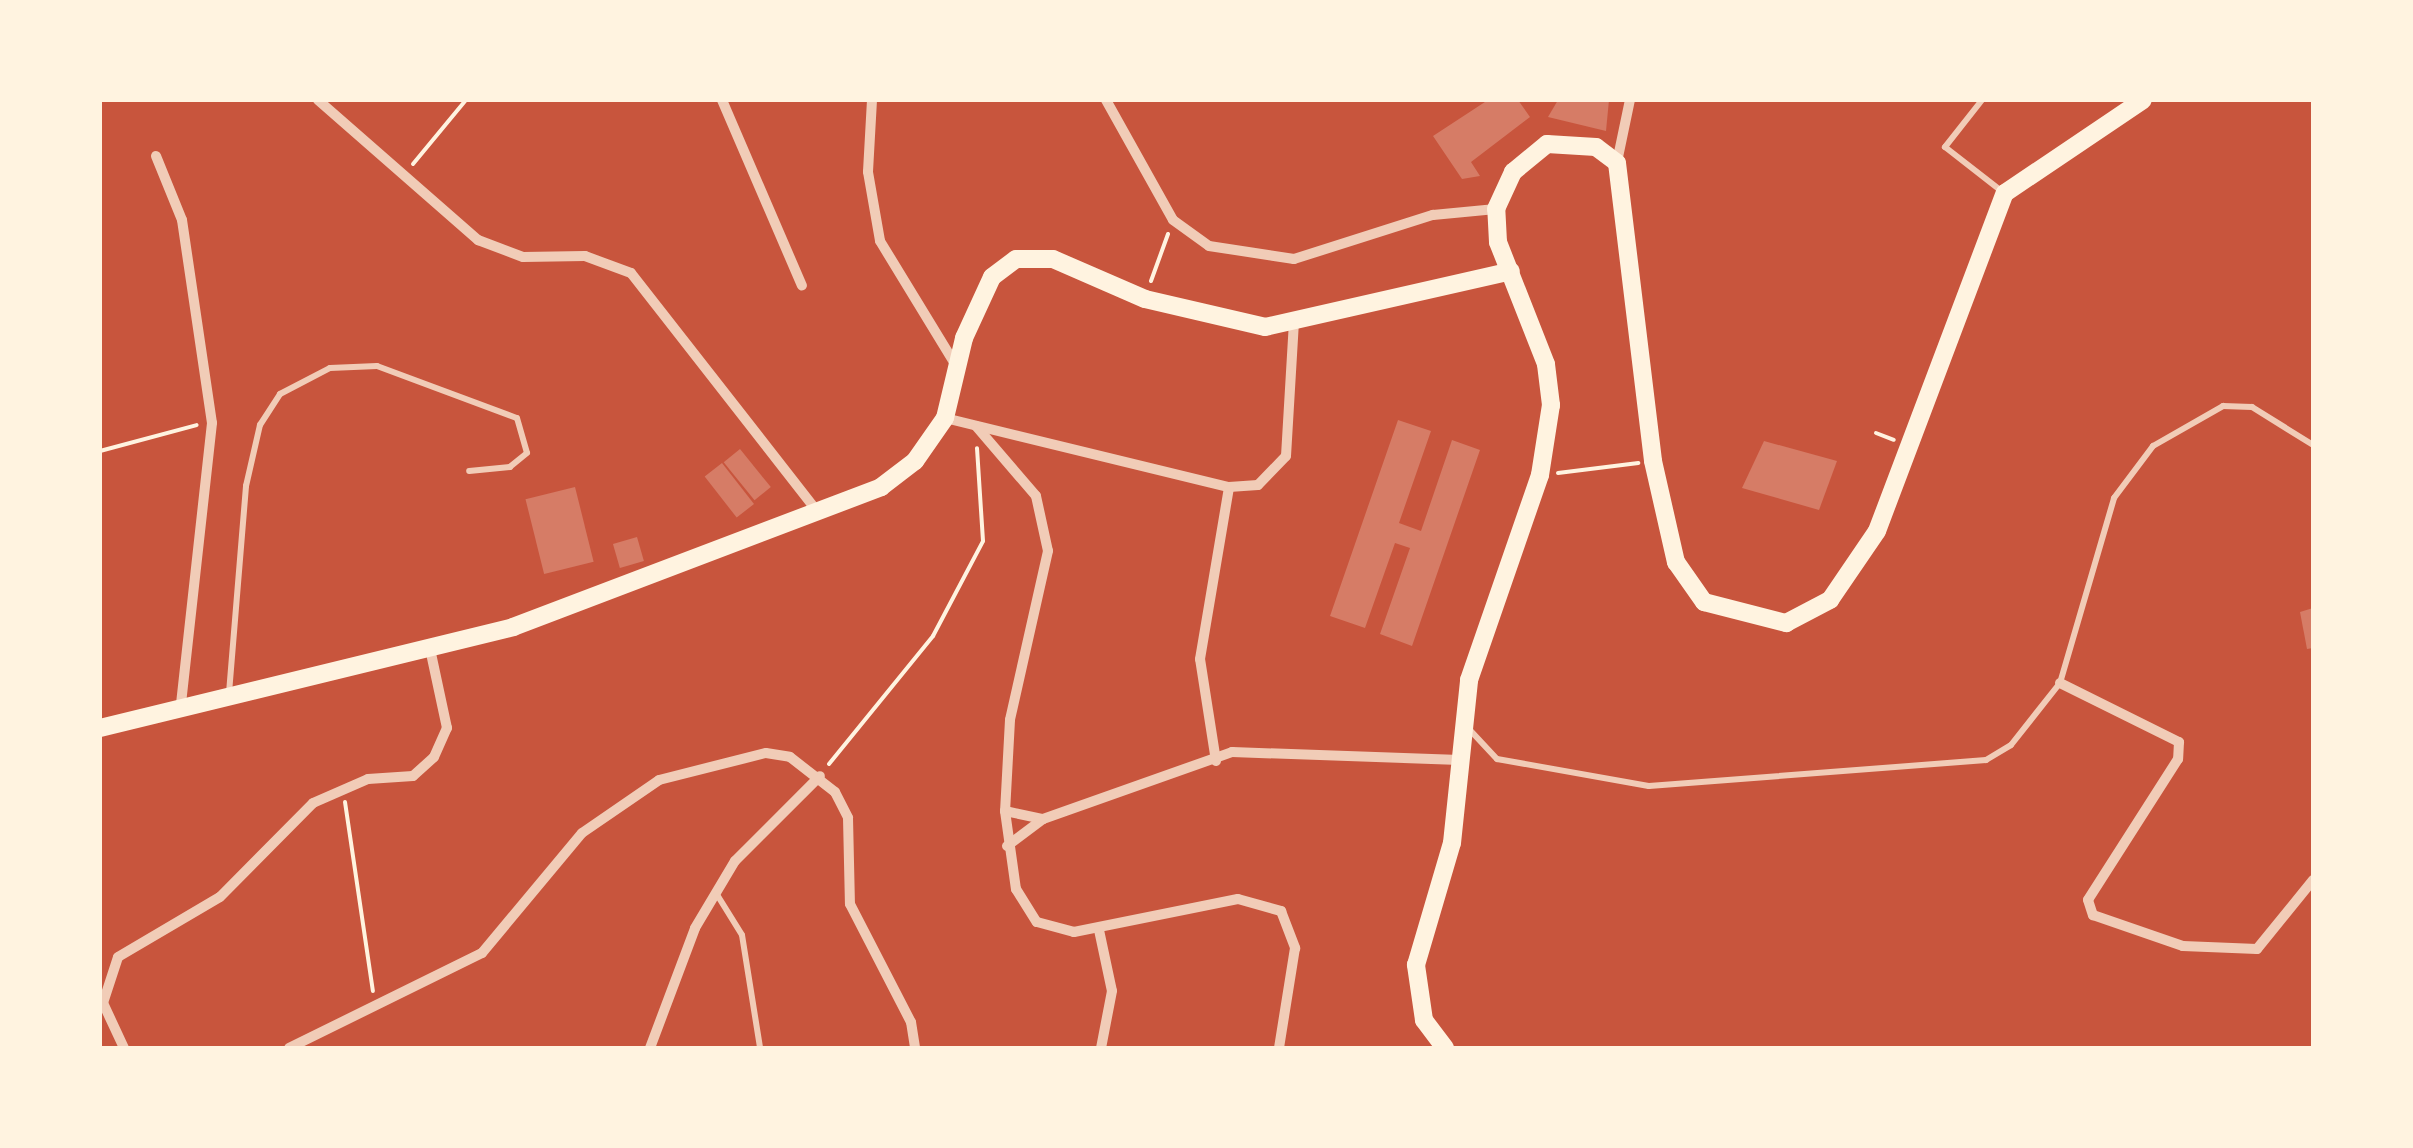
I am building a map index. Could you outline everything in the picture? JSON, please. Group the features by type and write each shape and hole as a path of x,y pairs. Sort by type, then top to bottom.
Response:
{"main road":[{"path":"1444,1048 1414,991 1452,844 1460,720 1540,475 1552,405 1546,364 1511,271 1496,209 1514,172 1547,144 1596,147 1616,163 1652,461 1676,562 1704,602 1786,623 1830,600 1877,531 2005,193 2143,100"},
{"path":"100,728 181,703 430,649 606,595 881,487 915,461 946,418 958,368 992,277 1016,259 1053,259 1144,299 1222,323 1294,323 1511,271"}],"street":[{"path":"318,100 403,175 498,250 584,256 631,273 817,511"},
{"path":"722,100 802,286"},
{"path":"872,100 868,172 880,241 958,368"},
{"path":"1106,100 1173,220 1208,246 1294,259 1433,215 1496,209"},
{"path":"1616,163 1630,100"},
{"path":"156,156 182,220 212,422 181,703"},
{"path":"946,418 1229,487 1271,481 1286,456 1294,323"},
{"path":"976,426 1036,496 1048,551 1010,720 1005,811 1016,889 1037,922 1099,930 1238,899 1281,912 1295,948 1279,1048"},
{"path":"1216,761 1200,659 1229,487"},
{"path":"124,1048 102,1003 118,957 220,897 313,803 342,788 413,776 434,756 448,728 430,649"},
{"path":"2060,683 2160,727 2179,742 2178,759 2088,900 2101,921 2233,953 2272,939 2313,880"},
{"path":"1007,846 1043,820 1216,761 1280,747 1460,760"},
{"path":"289,1048 374,1000 482,953 582,834 658,780 766,752 820,776 848,818 850,904 911,1022 915,1048"},
{"path":"650,1048 716,893 820,776"},
{"path":"1005,811 1043,820"},
{"path":"1099,930 1111,962 1102,1048"}],"lane":[{"path":"1982,100 1946,147 2005,193"},
{"path":"228,693 246,486 260,425 280,394 330,368 378,366 517,418 527,452 510,466 468,472"},
{"path":"1460,720 1497,759 1650,786 1986,760 2011,745 2060,683 2114,498 2154,446 2222,406 2252,407 2313,445"},
{"path":"716,893 742,935 760,1048"}],"path":[{"path":"403,175 466,100"},
{"path":"1144,299 1173,220"},
{"path":"100,451 212,422"},
{"path":"820,776 934,636 983,541 976,426"},
{"path":"1540,475 1652,461"},
{"path":"342,788 374,1000"}],"building":[{"path":"1488,100 1518,100 1530,117 1471,162 1480,176 1462,179 1433,136"},
{"path":"1558,100 1609,100 1606,131 1548,117"},
{"path":"1398,420 1431,431 1399,523 1421,531 1452,440 1480,450 1412,646 1380,634 1410,548 1395,543 1365,628 1330,616"},
{"path":"1764,441 1837,461 1819,510 1742,488"},
{"path":"740,449 771,487 755,500 724,462"},
{"path":"722,463 754,504 737,518 705,477"},
{"path":"575,487 594,562 544,574 526,499"},
{"path":"637,537 644,561 620,568 613,544"},
{"path":"2313,608 2313,648 2307,649 2300,612"}]}
